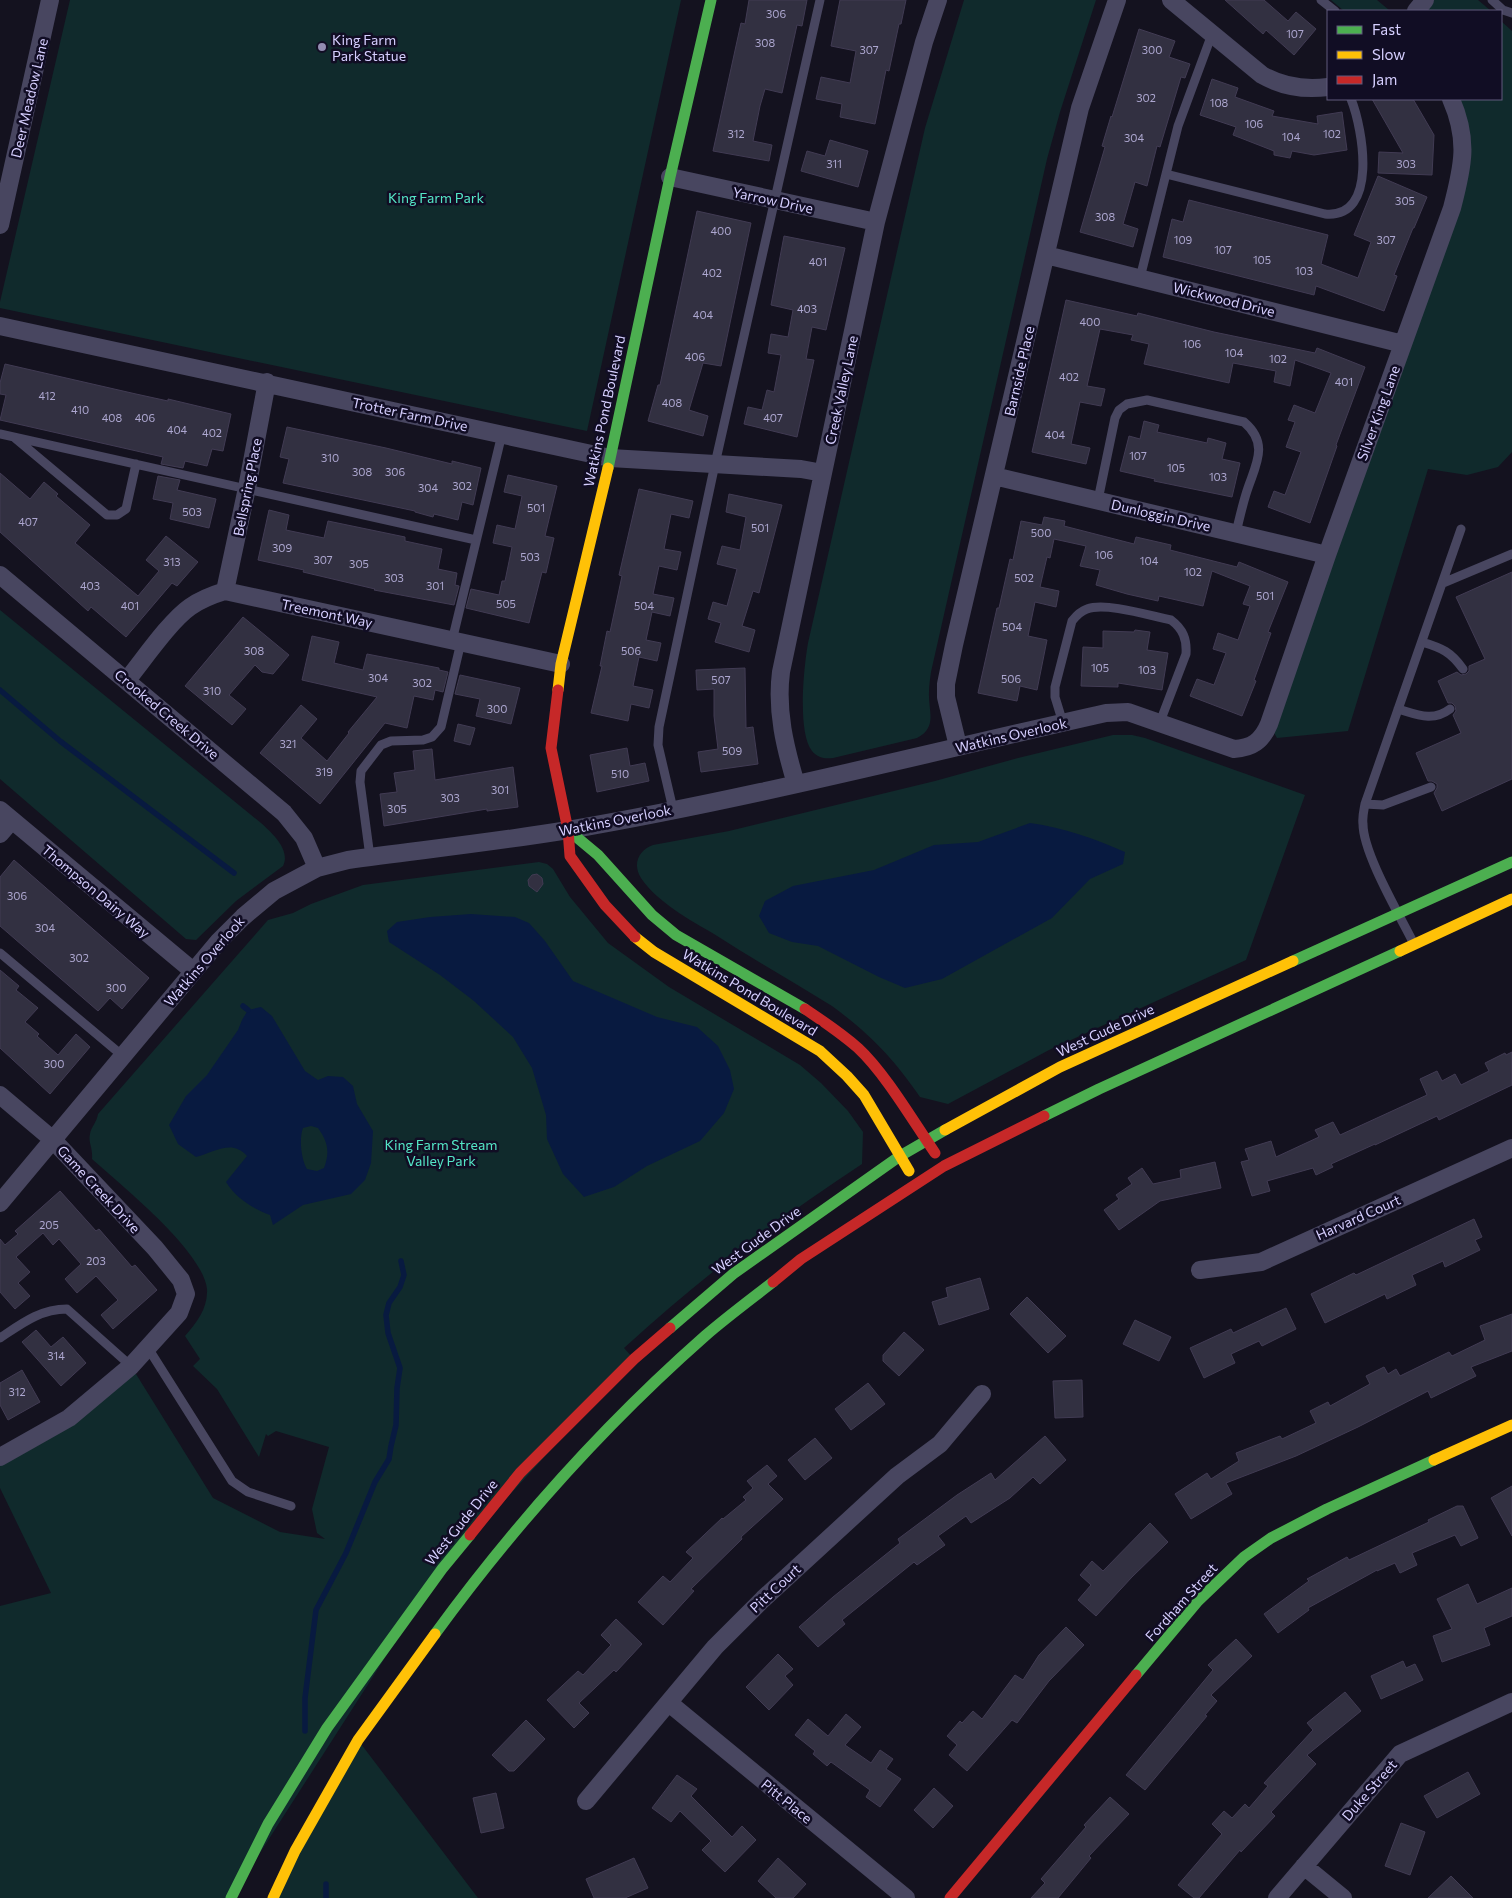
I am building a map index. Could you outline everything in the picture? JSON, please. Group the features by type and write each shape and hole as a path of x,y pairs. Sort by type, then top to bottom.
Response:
{"main road":[{"name":"Watkins Pond Boulevard","path":"711,0 670,177 610,458 561,664 550,748 568,830 570,856 605,905 631,934 654,952 820,1051 864,1095 917,1184"},
{"name":"Watkins Pond Boulevard","path":"568,830 598,855 652,915 676,935 799,1005 830,1025 859,1049 883,1078 944,1166"},
{"name":"West Gude Drive","path":"232,1898 268,1824 327,1728 442,1569 520,1473 634,1359 733,1274 900,1156 1060,1067 1512,862"},
{"path":"273,1898 295,1851 358,1740 479,1574 547,1493 619,1418 705,1336 801,1259 944,1166 1108,1085 1512,899"},
{"name":"Fordham Street","path":"950,1898 1198,1601 1244,1557 1271,1538 1327,1509 1512,1425"}],"street":[{"name":"Deer Meadow Lane","path":"0,225 50,0"},
{"name":"Creek Valley Lane","path":"796,784 780,719 778,693 781,672 876,222 924,42 938,0"},
{"name":"Barnside Place","path":"958,746 946,697 946,684 1080,108 1117,0"},
{"path":"1171,0 1271,80 1303,89 1327,87"},
{"path":"1417,10 1425,0"},
{"name":"Silver King Lane","path":"1269,724 1327,555 1452,208 1460,180 1463,158 1462,133 1451,100"},
{"name":"Yarrow Drive","path":"670,177 876,222"},
{"name":"Wickwood Drive","path":"1046,254 1403,344"},
{"name":"Trotter Farm Drive","path":"0,326 267,382 610,458 801,469 823,472"},
{"name":"Bellspring Place","path":"225,591 267,382"},
{"name":"Dunloggin Drive","path":"994,476 1327,555"},
{"name":"Crooked Creek Drive","path":"0,575 284,813 304,838 318,868"},
{"path":"127,680 188,608 210,595 225,591"},
{"name":"Treemont Way","path":"225,591 561,664"},
{"name":"Watkins Overlook","path":"0,1203 52,1139 124,1057 219,941 259,902 274,891 318,868 348,860 568,830 672,810 836,776 958,746 1106,714 1128,712 1234,749 1246,748 1257,742 1265,735 1269,724"},
{"path":"0,834 6,815"},
{"name":"Thompson Dairy Way","path":"6,815 193,971"},
{"name":"Game Creek Drive","path":"0,1095 52,1139 155,1248 181,1280 186,1294 179,1313 148,1348"},
{"name":"Harvard Court","path":"1200,1270 1261,1262 1512,1148"},
{"path":"0,1457 68,1418 131,1366 148,1348"},
{"name":"Pitt Court","path":"586,1801 716,1647 762,1599 897,1476 940,1444 982,1394"},
{"name":"Duke Street","path":"1277,1898 1400,1754 1512,1702"},
{"name":"Pitt Place","path":"669,1703 906,1898"},
{"path":"1304,1866 1343,1898"}],"lane":[{"path":"672,810 658,746 658,728 715,464 820,0"},
{"path":"1322,0 1334,10"},
{"path":"1492,0 1503,10 1512,13"},
{"path":"1140,278 1178,126 1212,34"},
{"path":"1166,174 1325,214 1336,215 1348,209 1354,202 1362,178 1364,159 1360,131 1351,100"},
{"path":"1098,500 1115,418 1119,410 1127,404 1147,400 1244,422 1253,429 1257,437 1259,459 1246,494 1236,533"},
{"path":"0,434 476,540"},
{"path":"370,857 360,782 362,771 381,745 391,741 423,740 432,737 441,727 476,540 502,434"},
{"path":"14,437 106,514 116,515 126,509 136,464"},
{"path":"1414,944 1372,859 1364,838 1362,824 1365,804 1461,529"},
{"path":"1442,583 1512,554"},
{"path":"1064,723 1055,687 1072,621 1078,614 1087,609 1104,606 1172,620 1184,633 1187,643 1186,654 1160,722"},
{"path":"1422,642 1439,647 1454,656 1463,669"},
{"path":"1398,709 1425,717 1442,716 1450,709"},
{"path":"1365,804 1384,805 1431,787"},
{"path":"0,953 124,1057"},
{"path":"0,1338 31,1317 52,1309 67,1309 131,1366"},
{"path":"148,1348 232,1481 248,1492 292,1506"}],"green space":[{"name":"King Farm Park","path":"70,0 681,0 587,431 0,308"},
{"path":"964,0 1096,0 1047,159 931,672 929,690 930,724 924,734 917,738 833,758 824,758 819,757 812,751 807,742 804,729 803,698 808,643 925,128"},
{"path":"1331,0 1377,0 1389,10 1343,10"},
{"path":"1425,0 1478,0 1490,10 1417,10"},
{"path":"1502,22 1512,31 1512,452 1498,467 1467,475 1428,469 1348,731 1277,738 1269,724 1460,180 1451,100 1502,100"},
{"path":"0,610 261,823 279,842 285,860 283,866 236,901 196,940 186,939 0,779"},
{"path":"1113,735 1132,735 1145,738 1305,795 1246,960 1049,1050 948,1104 920,1097 881,1048 846,1016 674,910 648,887 638,873 638,858 644,850 653,845 729,831"},
{"name":"King Farm Stream Valley Park","path":"539,862 547,864 553,869 570,897 608,943 669,987 800,1065 821,1083 848,1111 863,1132 862,1164 800,1206 739,1251 624,1348 634,1359 442,1569 231,1898 0,1898 0,1606 51,1593 0,1488 0,1457 131,1366 213,1498 280,1532 325,1539 317,1533 312,1509 329,1447 276,1431 268,1436 266,1434 259,1457 217,1389 193,1366 200,1359 185,1336 204,1309 206,1302 207,1289 202,1274 177,1238 92,1159 90,1137 98,1114 268,920 293,913 311,904 363,885"},
{"path":"358,1740 478,1898 273,1898"}],"water":[{"path":"1030,823 1079,834 1125,852 1123,864 1090,879 1052,918 942,979 905,988 818,946 792,942 769,933 759,916 765,901 793,886 874,870 934,845 978,842"},
{"path":"471,914 515,917 529,923 545,941 573,981 657,1017 697,1027 718,1046 730,1070 734,1089 724,1113 700,1141 647,1166 614,1187 584,1197 563,1174 547,1139 546,1115 532,1068 513,1037 474,1001 440,975 389,942 387,931 397,922"},
{"path":"261,1007 272,1016 305,1071 318,1080 328,1076 343,1077 353,1086 357,1104 373,1131 371,1163 365,1180 351,1194 303,1205 273,1225 270,1215 257,1210 245,1202 226,1182 247,1156 235,1148 223,1148 196,1157 178,1144 169,1125 186,1096 207,1075 238,1030 248,1010","holes":["311,1126 318,1128 326,1143 327,1157 324,1168 317,1171 307,1169 303,1160 301,1143 303,1128"]}],"building":[{"path":"749,0 807,0 802,26 797,25 782,93 765,89 760,106 753,141 772,145 769,161 713,151 741,23 745,24"},
{"path":"840,0 906,0 889,71 886,70 875,124 840,117 842,104 816,99 821,77 850,83 856,51 831,46"},
{"path":"1225,0 1264,0 1288,21 1296,12 1316,29 1294,55 1266,30 1263,34"},
{"path":"1139,29 1175,41 1169,57 1190,64 1185,78 1181,77 1160,147 1157,146 1147,186 1135,182 1123,224 1138,229 1133,247 1080,232 1105,147 1102,146"},
{"path":"1212,79 1238,88 1235,97 1274,111 1272,116 1318,124 1317,116 1342,112 1347,150 1314,155 1292,151 1290,158 1274,155 1274,151 1233,135 1236,127 1200,115"},
{"path":"1373,100 1414,100 1434,135 1432,175 1378,173 1379,152 1403,153"},
{"path":"830,140 868,151 858,187 801,171 807,151 825,156"},
{"path":"1378,176 1427,197 1394,275 1397,276 1384,311 1316,286 1314,295 1163,257 1172,219 1183,222 1189,200 1328,235 1321,264 1358,278 1371,242 1354,235"},
{"path":"697,211 751,223 721,366 703,363 689,410 708,416 703,436 648,421 658,385 660,385"},
{"path":"784,236 845,248 826,330 812,327 806,359 814,360 797,437 744,424 748,407 762,410 767,390 774,392 781,355 768,353 771,334 788,337 793,310 771,305"},
{"path":"1066,300 1137,316 1138,313 1214,332 1315,353 1317,348 1365,367 1310,523 1268,507 1274,491 1285,495 1301,452 1286,447 1295,422 1288,420 1294,405 1315,413 1331,373 1295,360 1290,386 1274,382 1276,371 1233,363 1229,383 1144,364 1149,344 1131,340 1133,335 1100,329 1087,386 1105,389 1101,406 1080,402 1071,444 1090,448 1086,464 1032,452"},
{"path":"5,364 231,414 223,451 212,449 207,466 185,461 183,468 161,464 163,457 0,420 6,395 0,394 0,383"},
{"path":"1144,421 1159,425 1157,432 1207,443 1208,438 1226,443 1222,459 1240,463 1232,497 1154,481 1155,479 1120,471 1129,436 1140,439"},
{"path":"287,427 452,464 452,461 481,468 473,505 462,502 458,520 434,514 433,517 415,511 283,483 289,459 280,457"},
{"path":"0,473 30,499 44,482 58,494 56,496 90,525 75,543 138,596 159,571 146,560 166,536 198,562 177,586 172,583 126,637 91,607 88,611 0,532"},
{"path":"508,475 557,486 545,536 554,538 546,573 542,572 529,623 466,608 471,589 499,595 502,581 505,581 512,547 493,543 497,525 515,529 522,496 504,492"},
{"path":"158,476 180,480 177,490 216,499 209,528 170,519 173,503 153,499"},
{"path":"639,489 693,501 689,518 671,514 664,549 681,552 677,570 659,566 653,594 674,598 670,616 652,612 646,640 661,643 657,661 639,657 633,686 653,690 649,708 631,704 628,721 591,713 602,666 600,666 607,631 610,632 622,576 619,575"},
{"path":"729,494 782,505 759,593 753,591 742,626 755,630 749,652 715,642 721,623 708,619 713,602 727,606 737,569 717,564 722,546 740,550 746,517 726,512"},
{"path":"269,510 289,515 286,530 324,538 328,521 405,537 405,541 442,549 438,569 457,573 455,585 459,586 454,605 374,590 303,572 304,570 258,560"},
{"path":"1044,517 1065,521 1064,526 1134,544 1136,537 1171,545 1170,550 1237,567 1239,562 1288,582 1268,632 1271,633 1254,680 1256,681 1242,716 1190,696 1197,679 1214,685 1226,653 1213,649 1218,633 1238,640 1250,606 1243,604 1250,586 1212,571 1203,606 1159,596 1158,601 1127,594 1096,585 1100,570 1080,566 1086,546 1054,539 1050,558 1047,557 1040,587 1059,591 1056,607 1035,602 1028,636 1047,640 1037,690 1020,686 1017,701 978,693 997,608 999,608 1010,559 1013,560 1021,521 1042,525"},
{"path":"1512,572 1512,779 1442,811 1434,793 1437,784 1428,781 1416,753 1461,733 1453,715 1456,711 1455,706 1452,703 1448,703 1438,681 1457,672 1461,675 1466,674 1469,671 1469,666 1485,659 1456,597"},
{"path":"243,617 289,655 273,674 262,672 255,665 229,695 246,709 232,725 185,686"},
{"path":"1135,630 1150,632 1147,650 1168,653 1162,690 1118,683 1118,687 1081,686 1083,647 1103,648 1103,631 1134,632"},
{"path":"312,636 339,642 334,663 363,670 367,654 439,668 439,670 448,672 443,692 435,690 433,700 414,696 407,728 385,723 320,804 260,753 301,705 317,719 301,738 327,761 377,697 302,680"},
{"path":"745,668 746,728 753,727 758,764 701,772 698,752 718,749 714,716 714,689 697,690 696,670"},
{"path":"460,675 520,688 511,724 476,716 480,699 455,694"},
{"path":"458,724 475,728 470,745 454,741"},
{"path":"627,748 630,766 645,763 649,781 597,792 590,755"},
{"path":"432,749 435,780 513,767 518,807 487,811 487,809 384,826 380,794 397,792 394,773 415,770 413,751"},
{"path":"14,860 149,978 122,1009 110,998 98,1011 0,926 0,877"},
{"path":"537,874 542,878 543,884 537,892 529,886 528,880 532,875"},
{"path":"0,970 19,986 16,990 38,1008 25,1022 58,1055 76,1034 90,1047 50,1094 0,1048"},
{"path":"1512,1052 1512,1085 1439,1120 1437,1116 1331,1164 1333,1167 1316,1175 1313,1168 1267,1181 1270,1191 1252,1196 1241,1162 1249,1160 1245,1149 1271,1141 1276,1157 1319,1137 1315,1130 1333,1122 1340,1135 1427,1095 1420,1079 1437,1071 1442,1081 1455,1074 1461,1085 1489,1071 1485,1063 1505,1053 1506,1055"},
{"path":"1215,1162 1221,1188 1160,1201 1119,1230 1104,1210 1119,1199 1116,1195 1132,1184 1128,1178 1142,1168 1153,1184 1181,1178 1180,1170"},
{"path":"60,1191 96,1231 99,1229 132,1267 135,1265 157,1290 113,1329 101,1315 118,1300 96,1276 77,1293 65,1279 81,1264 59,1239 53,1245 43,1233 16,1257 30,1272 18,1283 30,1296 15,1309 0,1292 0,1239 5,1245 18,1234 15,1231"},
{"path":"1474,1219 1482,1237 1475,1240 1480,1250 1445,1267 1443,1261 1412,1275 1416,1285 1387,1299 1385,1294 1325,1323 1311,1294 1354,1273 1356,1275"},
{"path":"980,1278 989,1309 939,1325 932,1302 948,1297 946,1288"},
{"path":"1027,1297 1066,1336 1048,1353 1010,1314"},
{"path":"1286,1308 1296,1329 1262,1346 1259,1341 1231,1354 1235,1363 1204,1378 1190,1348 1231,1329 1233,1333"},
{"path":"1512,1314 1512,1351 1471,1367 1476,1376 1431,1398 1428,1391 1296,1456 1226,1483 1232,1494 1191,1519 1175,1494 1207,1473 1211,1479 1239,1461 1236,1453 1280,1436 1282,1439 1316,1423 1310,1411 1328,1402 1330,1406 1370,1384 1366,1376 1384,1367 1388,1374 1396,1369 1400,1376 1449,1352 1452,1356 1485,1340 1480,1326"},
{"path":"1135,1320 1171,1337 1159,1361 1123,1344"},
{"path":"36,1330 51,1347 63,1337 86,1363 61,1386 22,1342"},
{"path":"904,1332 924,1350 899,1376 883,1361 883,1355"},
{"path":"22,1370 40,1402 8,1420 0,1405 0,1383"},
{"path":"1082,1380 1083,1417 1055,1418 1053,1381"},
{"path":"868,1383 885,1404 851,1430 835,1409"},
{"path":"1045,1436 1066,1460 1040,1484 1033,1477 1010,1498 971,1523 966,1516 938,1536 945,1545 917,1565 914,1562 842,1620 845,1624 818,1647 799,1627 900,1543 898,1539 957,1495 991,1473 995,1480"},
{"path":"815,1438 832,1458 805,1480 788,1460"},
{"path":"767,1465 777,1476 768,1484 783,1499 741,1537 742,1539 691,1589 694,1591 663,1625 638,1602 663,1576 670,1582 693,1558 686,1552 722,1518 746,1500 743,1497 753,1488 747,1481"},
{"path":"1512,1486 1512,1536 1491,1498"},
{"path":"1457,1506 1463,1506 1478,1538 1461,1546 1455,1535 1412,1553 1417,1565 1400,1573 1395,1563 1377,1570 1308,1608 1309,1610 1278,1633 1264,1614 1309,1581 1307,1579 1347,1557 1349,1560 1429,1522 1428,1520"},
{"path":"1150,1523 1168,1542 1096,1616 1078,1600 1091,1585 1080,1575 1092,1561 1103,1571"},
{"path":"1468,1584 1477,1604 1512,1588 1512,1616 1484,1628 1490,1645 1442,1662 1433,1636 1452,1629 1437,1599"},
{"path":"616,1619 642,1644 616,1672 614,1670 579,1703 589,1713 574,1728 547,1700 578,1671 583,1675 611,1645 601,1635"},
{"path":"1066,1627 1084,1645 1049,1681 1017,1723 1012,1720 967,1771 949,1755 957,1745 947,1736 960,1721 962,1723 973,1711 982,1719 1015,1675 1023,1680 1039,1655"},
{"path":"1236,1639 1252,1656 1211,1695 1217,1701 1205,1715 1207,1716 1145,1790 1126,1775 1213,1670 1208,1665"},
{"path":"778,1654 793,1669 785,1676 793,1685 769,1710 746,1687"},
{"path":"1403,1661 1406,1668 1415,1664 1423,1680 1381,1699 1371,1676"},
{"path":"1345,1692 1361,1711 1307,1755 1316,1764 1271,1812 1275,1816 1241,1852 1240,1850 1199,1898 1194,1898 1178,1885 1222,1834 1212,1824 1224,1811 1232,1818 1245,1804 1249,1808 1268,1786 1264,1783 1313,1730 1307,1723"},
{"path":"846,1714 861,1727 845,1745 871,1763 880,1750 893,1759 886,1769 901,1779 880,1807 866,1797 870,1790 831,1762 827,1766 813,1754 815,1751 795,1735 808,1719 828,1736"},
{"path":"526,1720 545,1739 514,1771 509,1771 492,1755"},
{"path":"1468,1772 1480,1794 1437,1818 1424,1796"},
{"path":"677,1775 697,1789 691,1796 732,1837 742,1826 756,1840 725,1872 702,1850 711,1841 680,1811 671,1822 652,1808"},
{"path":"934,1788 953,1806 933,1828 914,1810"},
{"path":"496,1793 504,1828 481,1833 473,1798"},
{"path":"1110,1797 1129,1814 1089,1856 1091,1858 1058,1898 1031,1898 1045,1883 1041,1879 1086,1827 1084,1825"},
{"path":"1401,1823 1425,1832 1410,1875 1385,1866"},
{"path":"634,1858 648,1888 625,1898 594,1898 586,1879"},
{"path":"778,1858 806,1884 793,1898 776,1898 758,1881"},
{"path":"1451,1876 1473,1898 1428,1898"}],"waterway":[{"path":"0,690 60,741 234,873"},
{"path":"243,1006 248,1010"},
{"path":"305,1731 305,1698 316,1610 346,1553 375,1482 389,1459 396,1425 397,1388 400,1368 388,1333 386,1315 389,1303 400,1287 404,1275 401,1261"},
{"path":"326,1884 326,1898"}],"traffic: fast":[{"path":"608,468 670,177 711,0"},
{"path":"568,830 598,855 652,915 676,935 805,1009"},
{"path":"1293,961 1512,862"},
{"path":"1044,1116 1400,951"},
{"path":"670,1328 733,1274 900,1156 945,1130"},
{"path":"435,1634 496,1554 596,1441 631,1405 705,1336 773,1282"},
{"path":"1136,1675 1198,1601 1244,1557 1271,1538 1327,1509 1434,1460"},
{"path":"231,1898 268,1824 327,1728 442,1569 470,1535"}],"traffic: slow":[{"path":"558,690 561,664 608,468"},
{"path":"1400,951 1512,899"},
{"path":"635,937 654,952 820,1051 864,1095 909,1171"},
{"path":"945,1130 1060,1067 1293,961"},
{"path":"1434,1460 1512,1425"},
{"path":"273,1898 295,1851 358,1740 435,1634"}],"traffic: jam":[{"path":"558,690 551,748 568,830 570,856 605,905 635,937"},
{"path":"805,1009 845,1037 868,1058 908,1112 935,1153"},
{"path":"773,1282 801,1259 944,1166 1044,1116"},
{"path":"470,1535 520,1473 634,1359 670,1328"},
{"path":"950,1898 1136,1675"}],"place":[{"name":"King Farm Park Statue","path":"322,47"}]}
